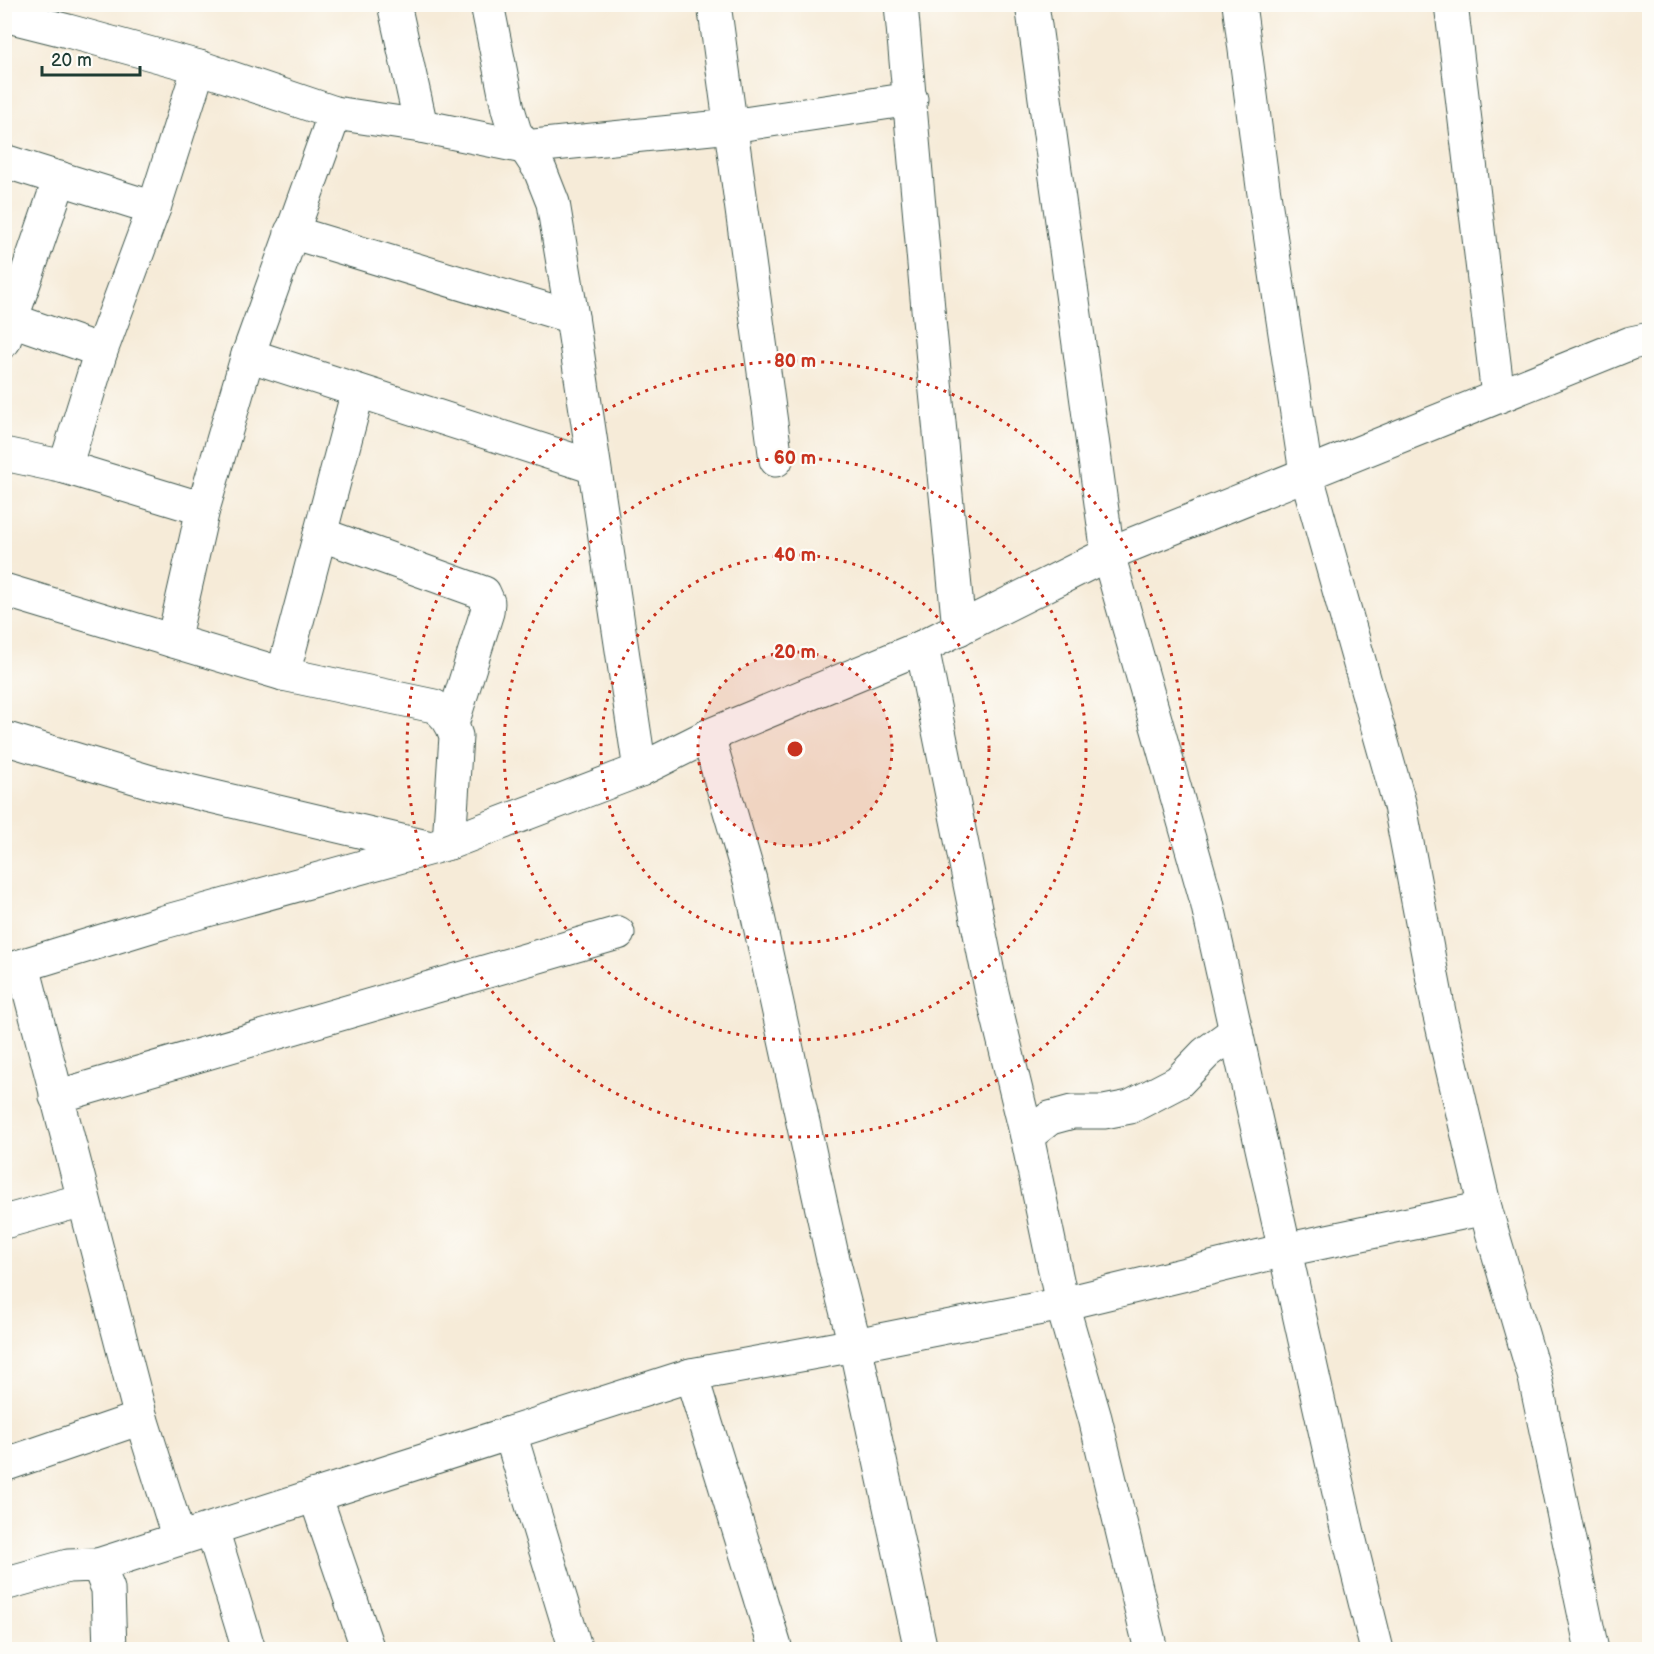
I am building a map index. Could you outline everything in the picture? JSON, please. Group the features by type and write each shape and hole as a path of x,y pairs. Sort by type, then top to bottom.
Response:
{"street":[{"path":"394,4 421,126"},
{"path":"487,4 508,109 515,132 540,170 553,203 640,770"},
{"path":"714,4 776,460"},
{"path":"901,4 959,629"},
{"path":"1032,4 1107,554 1207,902 1348,1533 1377,1650"},
{"path":"1239,4 1263,188 1306,473 1400,806 1439,1012 1485,1208 1535,1378 1592,1650"},
{"path":"1451,4 1498,396"},
{"path":"4,15 72,18 199,68 335,113 421,126 524,147 731,126 911,99"},
{"path":"65,467 101,351 154,208 199,68"},
{"path":"174,641 202,509 248,355 335,113"},
{"path":"4,161 154,208"},
{"path":"60,178 8,331 101,351"},
{"path":"291,232 572,317"},
{"path":"179,1539 141,1418 56,1097 14,969 164,922 439,845 640,770 708,736 922,647 1107,554 1631,343 1650,339"},
{"path":"248,355 594,467"},
{"path":"283,675 358,391"},
{"path":"4,454 65,467 202,509"},
{"path":"320,534 484,593 488,602 487,612 452,724"},
{"path":"4,590 283,675 434,705 452,724 456,736 439,845"},
{"path":"922,647 991,988 1027,1136 1062,1304 1095,1418 1151,1650"},
{"path":"708,736 750,880 921,1650"},
{"path":"4,738 151,782 439,845"},
{"path":"56,1097 618,933"},
{"path":"1027,1136 1050,1118 1072,1112 1104,1112 1130,1107 1178,1082 1206,1053 1236,1030"},
{"path":"4,1222 83,1200"},
{"path":"4,1584 68,1566 98,1565 692,1374 855,1345 1062,1304 1285,1250 1485,1208"},
{"path":"692,1374 776,1650"},
{"path":"4,1465 141,1418"},
{"path":"510,1433 576,1650"},
{"path":"315,1495 368,1650"},
{"path":"212,1528 249,1650"},
{"path":"98,1565 108,1589 110,1650"}]}
